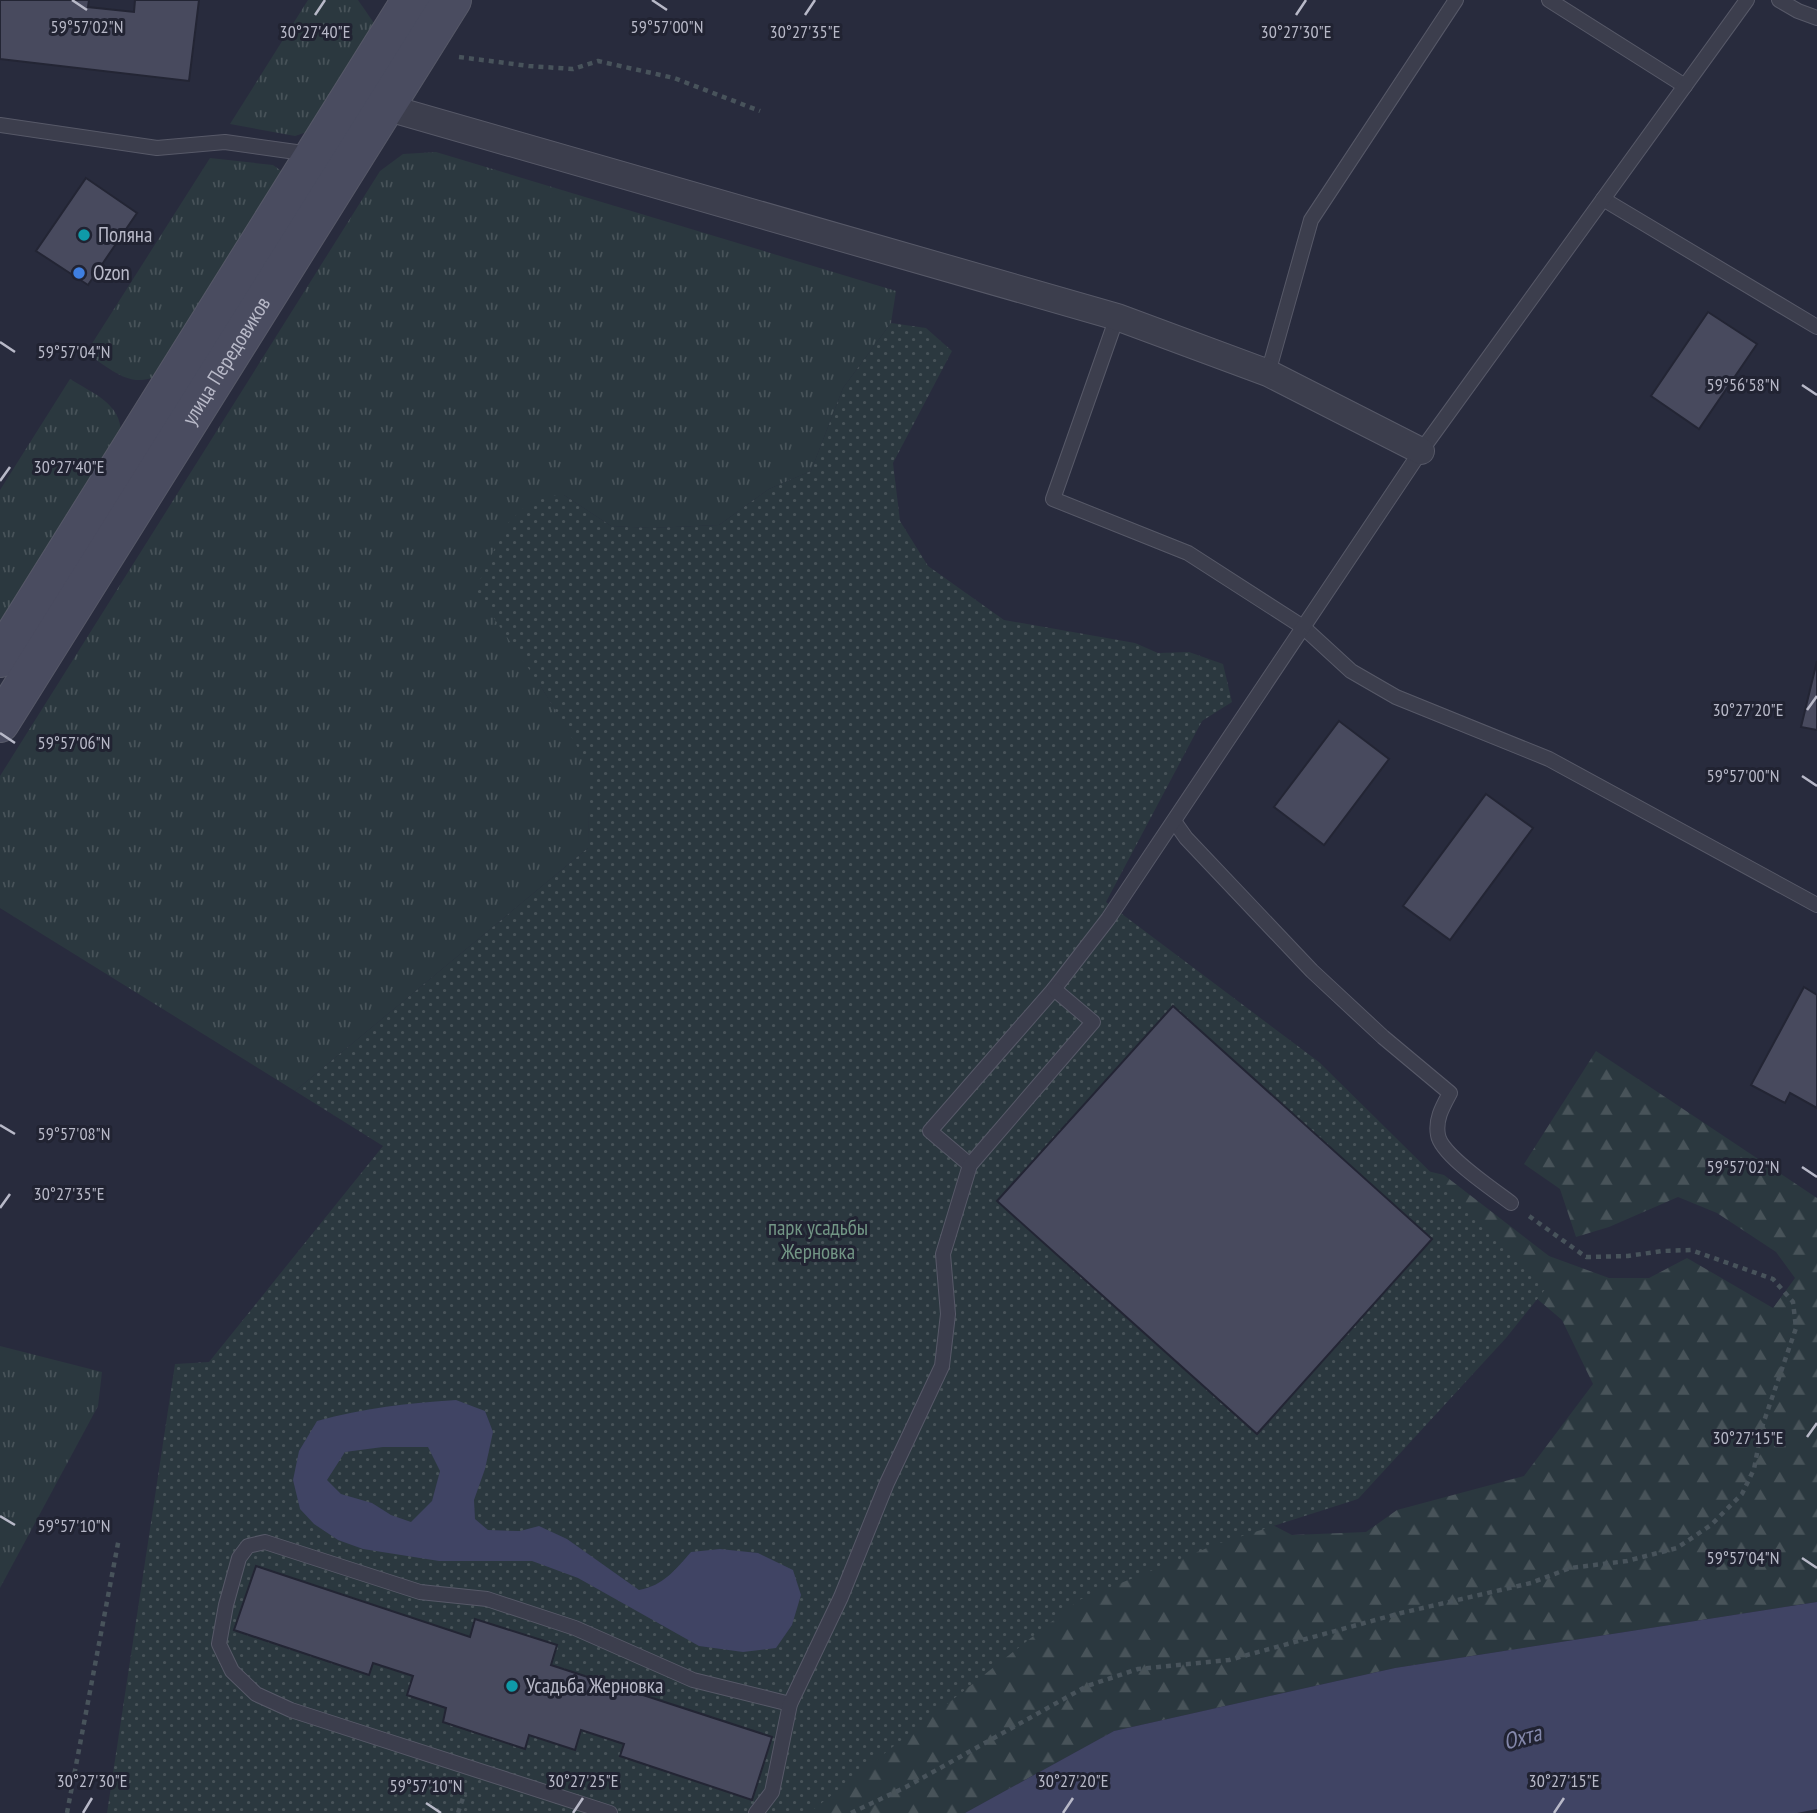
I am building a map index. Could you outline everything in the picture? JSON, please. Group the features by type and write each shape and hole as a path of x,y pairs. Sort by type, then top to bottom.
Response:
{"main road":[{"name":"улица Передовиков","path":"370,98 411,0"},
{"name":"улица Передовиков","path":"0,658 167,422 370,98 452,0"},
{"name":"улица Передовиков","path":"0,723 167,422"}],"street":[{"path":"370,98 1117,317 1268,373 1421,452"}],"lane":[{"path":"1268,373 1311,220 1456,0"},
{"path":"1549,0 1685,86"},
{"path":"970,1165 930,1131 1054,989 1108,919 1421,452 1747,0"},
{"path":"1779,0 1817,18"},
{"path":"0,125 157,148 225,142 296,152 325,171"},
{"path":"1603,199 1817,327"},
{"path":"1117,317 1053,499 1188,553 1303,627 1351,671 1396,697 1549,759 1817,905"},
{"path":"1174,821 1186,838 1312,971 1383,1037 1450,1093 1438,1116 1438,1138 1455,1160 1511,1203"},
{"path":"756,1813 772,1791 790,1704 841,1597 887,1483 942,1366 948,1314 943,1254 970,1165 1093,1023 1054,989"},
{"path":"610,1813 291,1710 256,1695 232,1671 219,1644 239,1558 248,1546 265,1542 420,1592 487,1599 575,1628 693,1680 790,1704"}],"path":[{"path":"456,57 573,69 598,61 674,78 760,111"},
{"path":"850,1813 906,1787 1087,1686 1125,1673 1138,1669 1228,1660 1401,1613 1531,1583 1570,1568 1627,1561 1677,1548 1711,1525 1742,1494 1754,1469 1762,1427 1796,1328 1793,1302 1773,1279 1691,1250 1586,1257 1511,1203"},
{"path":"67,1813 119,1538"}],"green space":[{"path":"308,0 358,0 376,26 310,131 295,136 230,124"},
{"path":"436,152 896,291 891,323 843,388 811,471 769,489 719,525 651,528 611,526 564,495 540,685 590,766 588,848 295,1091 0,908 0,776 380,171 403,154"},
{"path":"210,158 273,165 284,173 157,376 137,380 120,375 86,353"},
{"name":"парк усадьбы Жерновка","path":"891,323 926,328 952,351 893,463 900,521 928,566 1004,620 1135,643 1158,653 1189,652 1223,664 1232,702 1202,721 1106,902 1319,1062 1547,1287 1506,1338 1358,1499 1217,1544 1079,1600 809,1813 107,1813 175,1364 209,1362 383,1146 295,1091 588,848 589,766 540,685 475,591 505,526 536,496 564,495 611,526 651,528 719,525 769,489 811,471 843,388"},
{"path":"70,379 111,406 120,423 121,433 0,626 0,490"},
{"path":"1596,1051 1817,1198 1817,1602 1395,1668 1114,1731 965,1813 772,1813 1207,1491 1292,1535 1366,1532 1397,1510 1524,1476 1593,1384 1562,1320 1457,1231 1415,1168 1444,1175 1549,1256 1609,1278 1649,1278 1687,1258 1773,1308 1795,1278 1776,1252 1717,1213 1678,1197 1609,1227 1576,1237 1560,1189 1524,1164"},
{"path":"0,1346 102,1372 98,1406 0,1588"}],"water":[{"path":"456,1400 485,1411 493,1432 485,1469 474,1500 475,1519 488,1530 520,1531 539,1526 567,1539 639,1590 662,1581 691,1552 720,1549 758,1553 793,1570 801,1595 792,1625 776,1648 743,1652 699,1646 578,1578 532,1561 439,1561 363,1549 338,1540 314,1524 300,1509 293,1480 299,1451 317,1421 369,1409","holes":["383,1447 428,1447 440,1471 432,1501 411,1522 391,1515 372,1503 341,1494 327,1480 345,1452"]},
{"name":"Охта","path":"1817,1602 1817,1809 1797,1813 965,1813 1114,1731 1395,1668"}],"building":[{"path":"0,0 89,0 88,7 134,12 135,0 199,0 189,81 0,59"},
{"name":"Поляна","path":"86,178 137,213 88,285 36,251"},
{"path":"1708,312 1757,344 1699,429 1651,396"},
{"path":"1817,661 1817,730 1801,727"},
{"path":"1339,721 1389,759 1324,845 1274,807"},
{"path":"1486,794 1533,828 1450,940 1403,906"},
{"path":"1804,987 1817,995 1817,1108 1790,1093 1785,1103 1751,1085"},
{"path":"1173,1006 1432,1239 1257,1434 997,1201"},
{"name":"Усадьба Жерновка","path":"256,1566 470,1637 475,1619 557,1645 551,1665 772,1737 752,1800 620,1756 624,1744 581,1730 575,1750 529,1735 525,1749 443,1722 446,1708 407,1695 413,1676 373,1663 369,1675 234,1630"}],"place":[{"name":"Поляна","path":"84,235"},
{"name":"Ozon","path":"79,273"},
{"name":"Усадьба Жерновка","path":"512,1686"}]}
